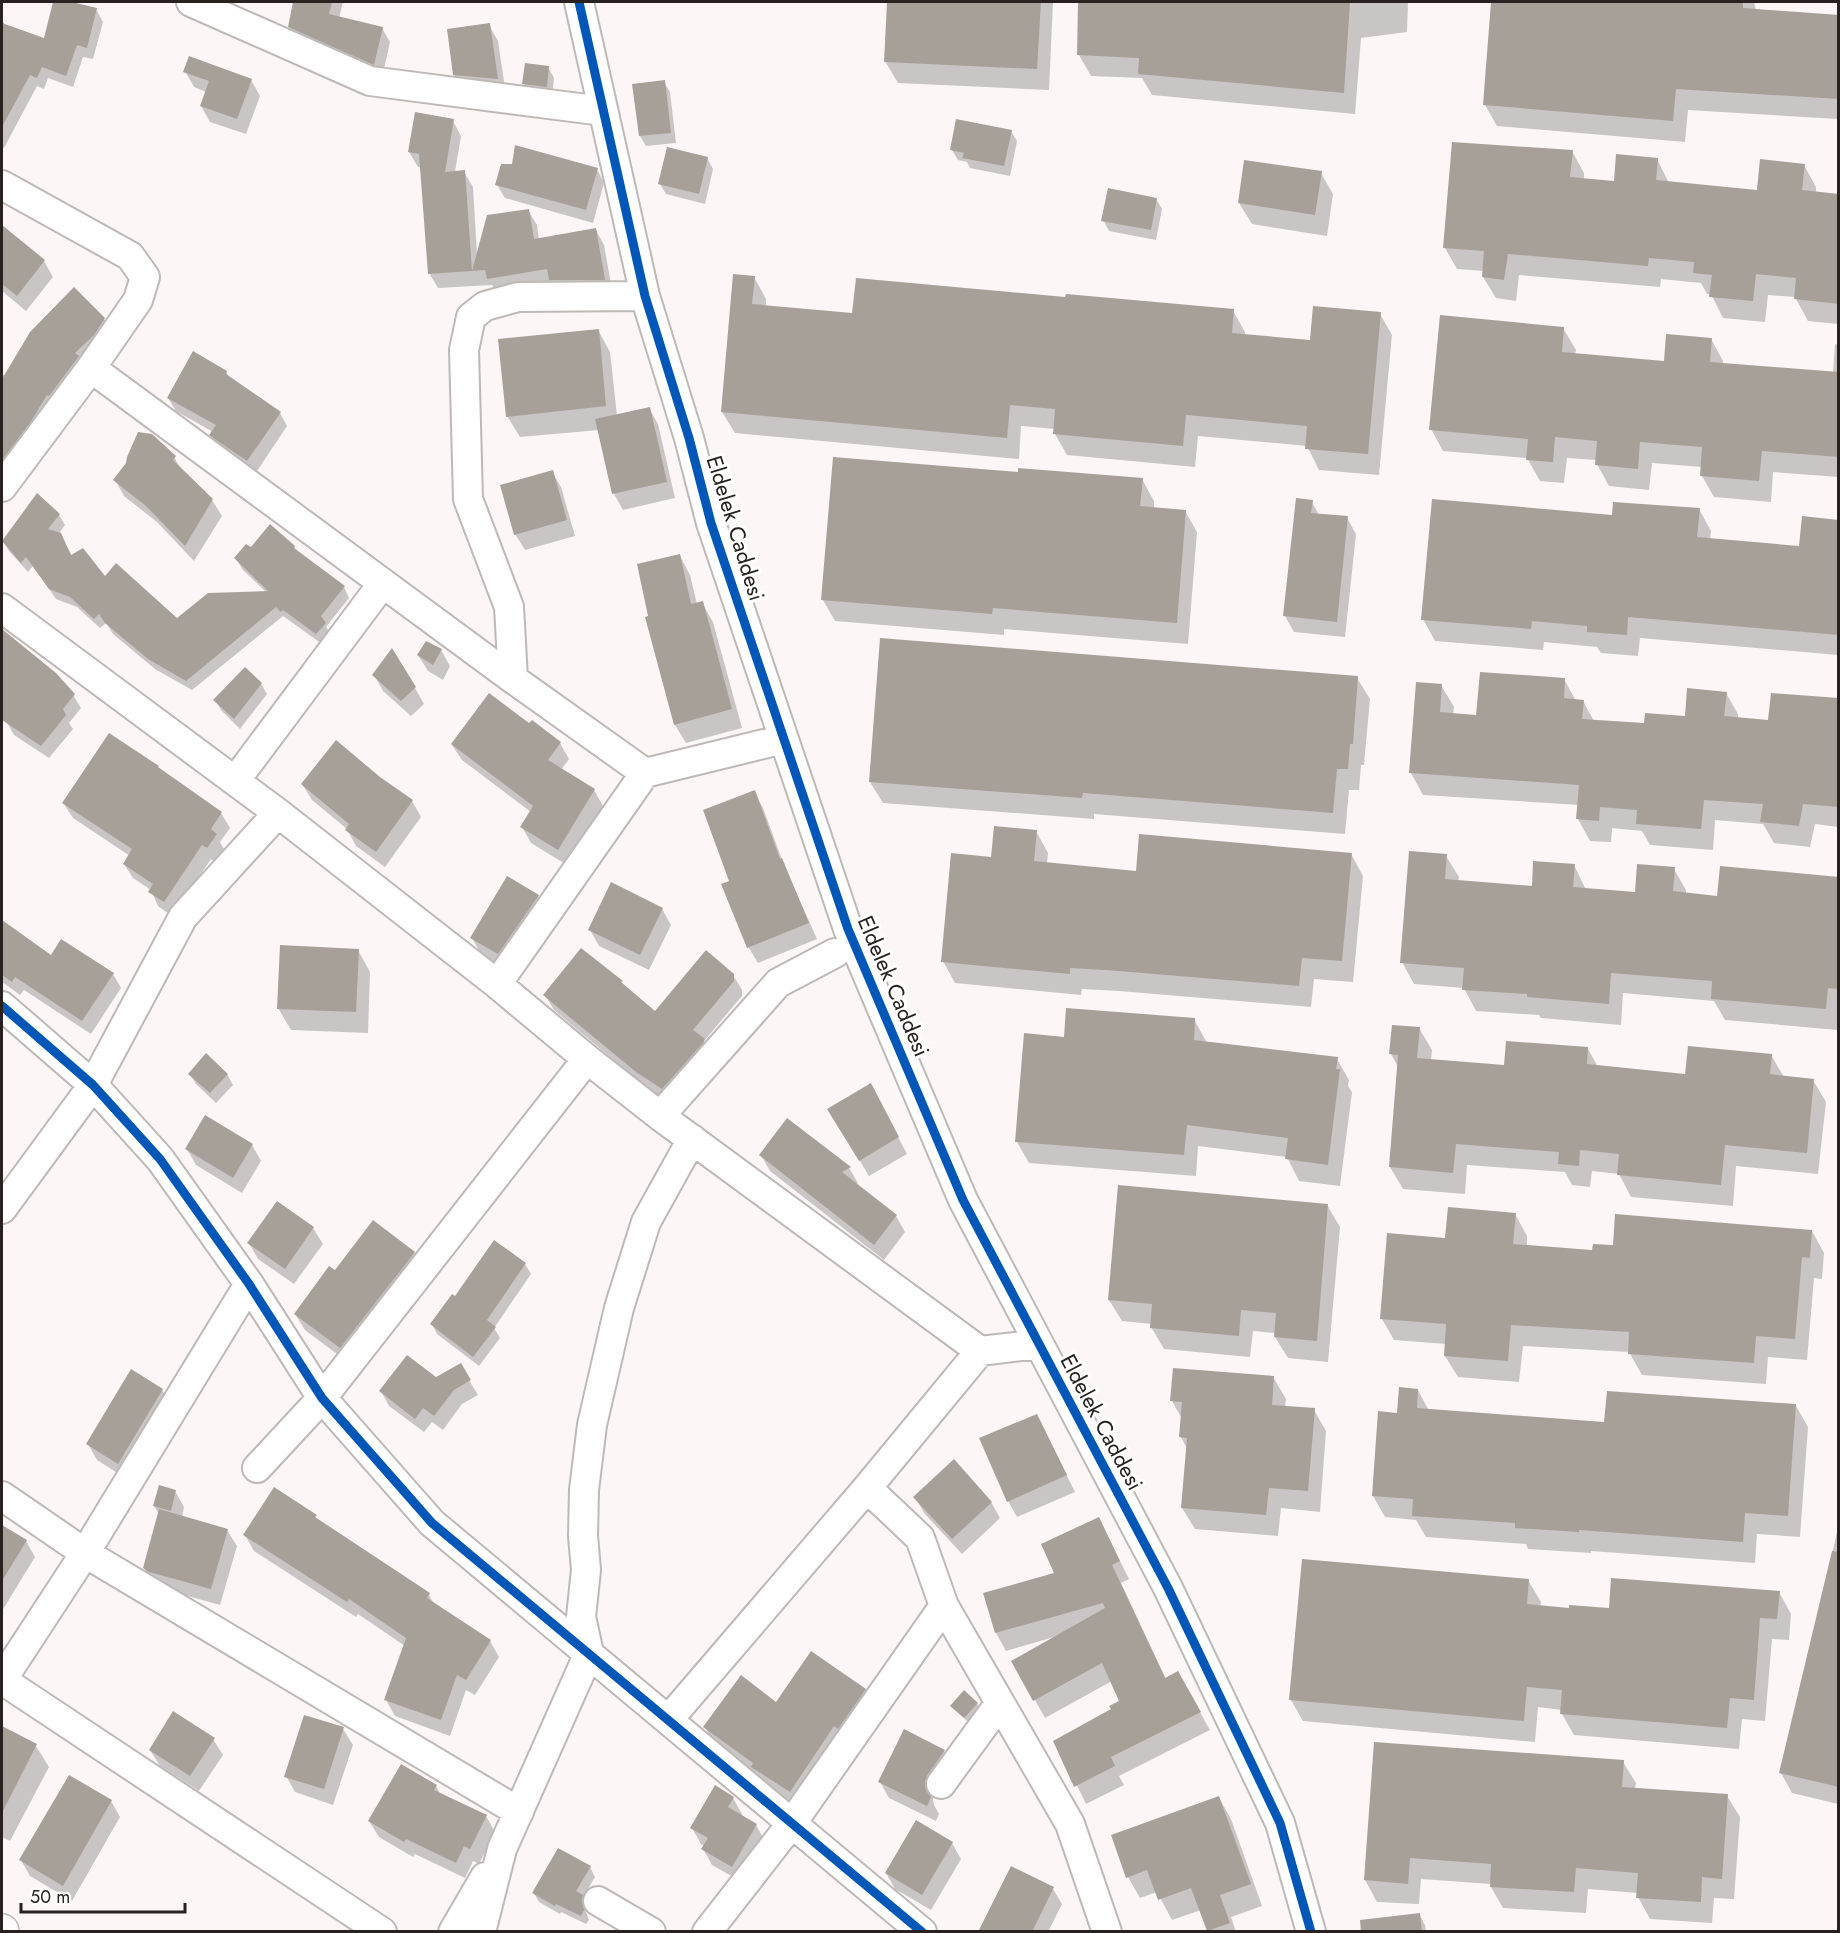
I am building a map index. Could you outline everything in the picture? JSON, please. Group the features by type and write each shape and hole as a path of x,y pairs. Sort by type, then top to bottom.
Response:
{"street":[{"path":"191,2 370,81 603,111"},
{"name":"Eldelek Caddesi","path":"579,2 645,296 689,438 711,523 848,929 963,1200 1168,1588 1280,1823 1306,1930"},
{"path":"2,185 130,256 145,278 138,300 91,368 2,487"},
{"path":"513,679 509,607 468,499 464,350 471,317 485,306 518,297 645,296"},
{"path":"91,368 513,679 645,773"},
{"path":"236,781 382,583"},
{"path":"2,608 278,813 497,984 586,1059 660,1116 980,1351 1039,1344"},
{"path":"497,984 645,773 784,739"},
{"path":"2,1209 93,1086 183,917 278,813"},
{"path":"660,1116 778,983 835,953"},
{"path":"2,1006 93,1086 160,1159 249,1284 322,1398 432,1523 922,1932"},
{"path":"257,1468 322,1398 586,1059"},
{"path":"453,1932 502,1849 589,1653 581,1617 586,1570 583,1536 584,1490 592,1425 619,1308 646,1222 692,1139"},
{"path":"249,1284 85,1553 2,1680 382,1932"},
{"path":"669,1719 867,1488 980,1351"},
{"path":"867,1488 920,1538 944,1606 1070,1824 1107,1932"},
{"path":"2,1496 85,1553 519,1812"},
{"path":"707,1932 792,1823 944,1606"},
{"path":"941,1784 1000,1703"},
{"path":"481,1932 502,1849"},
{"path":"598,1901 651,1932"}],"building":[{"path":"53,2 72,2 97,8 87,48 77,45 66,76 42,67 37,78 30,75 2,127 2,23 44,38"},
{"path":"293,2 332,2 329,14 383,27 374,65 288,27"},
{"path":"887,2 1041,2 1037,69 884,62"},
{"path":"1078,2 1350,2 1344,93 1138,74 1139,58 1077,55"},
{"path":"1491,2 1743,2 1743,8 1839,15 1839,99 1676,89 1673,121 1483,105"},
{"path":"490,23 498,79 453,75 447,29"},
{"path":"189,56 252,79 237,119 200,106 209,81 183,72"},
{"path":"525,63 549,66 547,87 522,84"},
{"path":"665,80 671,133 639,136 632,84"},
{"path":"415,112 454,119 445,172 465,170 472,271 428,274 419,154 408,152"},
{"path":"956,119 1012,130 1004,166 962,158 964,153 950,150"},
{"path":"1452,142 1573,150 1570,177 1614,181 1616,154 1658,158 1656,180 1757,190 1760,159 1805,164 1802,190 1839,194 1839,304 1794,299 1796,278 1756,274 1753,301 1709,297 1712,275 1693,273 1694,262 1649,258 1648,266 1508,254 1504,280 1482,277 1484,251 1443,248"},
{"path":"515,145 598,168 586,210 495,185 501,164 512,164"},
{"path":"667,147 708,157 699,194 658,184"},
{"path":"1244,160 1322,171 1315,215 1238,203"},
{"path":"1108,188 1157,198 1151,230 1101,221"},
{"path":"529,209 534,239 596,228 605,280 549,280 547,269 487,279 485,270 472,271 487,215"},
{"path":"2,225 45,260 17,296 2,284"},
{"path":"733,274 755,276 752,304 852,313 856,278 1065,297 1066,294 1234,309 1232,333 1310,340 1313,306 1381,312 1368,454 1305,449 1307,426 1186,415 1183,446 1053,434 1055,409 1010,405 1007,438 721,412"},
{"path":"74,287 105,318 94,335 75,353 79,356 49,396 47,395 30,423 2,460 2,379 30,332"},
{"path":"1440,315 1564,327 1562,352 1664,361 1666,334 1712,338 1710,362 1839,372 1839,457 1762,451 1759,481 1700,476 1702,447 1640,442 1638,469 1595,465 1597,441 1555,437 1553,462 1526,460 1528,439 1429,430"},
{"path":"599,329 606,406 506,417 498,339"},
{"path":"193,351 227,371 226,374 281,412 247,461 209,435 216,425 167,398"},
{"path":"650,407 667,482 612,494 595,419"},
{"path":"138,432 152,434 176,456 173,460 213,499 185,546 146,506 113,480 126,463"},
{"path":"833,457 1018,472 1018,468 1143,478 1140,506 1186,510 1177,623 993,608 992,614 821,600"},
{"path":"553,470 567,520 514,535 500,485"},
{"path":"37,493 60,514 48,529 61,533 71,555 83,548 105,576 116,563 177,618 208,593 268,591 234,558 246,544 251,547 270,524 295,546 294,548 345,586 321,616 326,623 316,634 276,607 186,681 148,659 105,623 99,614 94,619 70,597 49,589 26,557 21,563 2,541"},
{"path":"1296,498 1313,500 1311,513 1348,516 1337,622 1283,616"},
{"path":"1432,499 1612,515 1613,502 1700,508 1697,537 1799,546 1802,516 1839,520 1839,635 1628,617 1627,635 1587,632 1587,626 1532,621 1531,629 1421,620"},
{"path":"680,554 691,604 703,601 732,709 674,725 645,617 648,616 637,564"},
{"path":"2,629 56,673 75,694 63,709 66,715 41,746 2,720"},
{"path":"880,638 1358,676 1353,744 1350,744 1348,769 1337,769 1333,813 1083,793 1082,798 869,782"},
{"path":"426,641 442,649 433,665 417,655"},
{"path":"392,648 416,687 401,701 372,675"},
{"path":"245,667 262,683 234,719 213,700"},
{"path":"1480,672 1565,678 1564,698 1584,700 1582,719 1644,723 1645,713 1685,716 1687,688 1727,692 1724,716 1768,720 1771,693 1839,698 1839,807 1803,804 1799,826 1760,822 1763,804 1704,800 1701,829 1636,824 1637,810 1600,807 1599,821 1576,819 1579,785 1409,773 1416,682 1442,684 1440,712 1476,715"},
{"path":"489,693 529,723 532,720 561,742 548,760 595,789 558,850 520,827 533,806 451,744"},
{"path":"109,733 222,812 211,829 217,834 207,848 202,845 164,902 148,892 153,884 123,864 132,849 62,803"},
{"path":"336,740 380,777 413,800 376,852 345,830 349,824 301,784"},
{"path":"755,790 780,859 782,858 809,923 747,948 721,884 729,881 703,810"},
{"path":"994,826 1037,830 1034,861 1136,871 1139,834 1352,853 1342,961 1302,958 1299,986 1070,968 1070,974 941,962 951,853 991,857"},
{"path":"1409,851 1447,854 1445,879 1532,886 1533,861 1575,864 1573,887 1635,892 1637,864 1675,867 1673,891 1717,896 1720,866 1839,877 1839,989 1828,988 1826,1009 1711,999 1712,981 1611,973 1609,1004 1527,997 1527,994 1462,990 1464,968 1400,963"},
{"path":"507,876 539,895 498,954 470,938"},
{"path":"611,882 663,908 640,955 588,930"},
{"path":"2,920 51,955 61,939 114,973 82,1021 15,977 12,982 2,975"},
{"path":"280,945 359,949 356,1012 277,1009"},
{"path":"581,948 623,981 621,982 655,1011 706,950 734,974 734,981 693,1030 705,1039 703,1043 662,1089 636,1072 543,995"},
{"path":"1066,1008 1195,1018 1194,1040 1338,1057 1336,1069 1340,1069 1328,1165 1285,1159 1288,1138 1187,1125 1184,1155 1015,1142 1024,1033 1064,1037"},
{"path":"1392,1025 1420,1027 1417,1058 1504,1065 1506,1041 1588,1047 1587,1064 1685,1074 1688,1046 1772,1054 1770,1074 1814,1079 1807,1153 1725,1145 1721,1185 1617,1175 1619,1154 1580,1150 1579,1166 1558,1164 1559,1152 1456,1144 1453,1173 1389,1167 1398,1055 1389,1054"},
{"path":"206,1053 228,1074 210,1093 188,1074"},
{"path":"871,1083 899,1137 859,1161 827,1109"},
{"path":"205,1115 253,1144 233,1178 185,1149"},
{"path":"787,1118 851,1167 842,1172 897,1215 874,1245 759,1155"},
{"path":"1118,1185 1328,1204 1317,1341 1274,1337 1276,1313 1241,1310 1239,1336 1150,1328 1152,1304 1108,1300"},
{"path":"277,1201 314,1227 285,1269 247,1243"},
{"path":"1448,1207 1516,1213 1513,1244 1592,1250 1593,1244 1613,1245 1615,1214 1812,1230 1810,1258 1802,1257 1795,1339 1756,1336 1754,1363 1628,1354 1629,1332 1511,1325 1508,1361 1444,1356 1446,1324 1380,1319 1387,1233 1445,1238"},
{"path":"373,1220 415,1252 340,1348 294,1314 329,1266 335,1270"},
{"path":"494,1240 526,1263 487,1320 496,1327 473,1357 430,1324 452,1294 455,1296"},
{"path":"407,1355 436,1377 461,1363 471,1380 454,1390 434,1416 423,1408 415,1419 379,1391"},
{"path":"1173,1368 1274,1376 1272,1405 1315,1408 1308,1491 1269,1488 1266,1515 1181,1508 1187,1438 1179,1437 1182,1402 1170,1401"},
{"path":"131,1369 163,1389 118,1464 86,1444"},
{"path":"1399,1387 1418,1389 1417,1408 1604,1422 1607,1391 1796,1404 1788,1516 1745,1513 1743,1542 1579,1530 1579,1532 1515,1528 1515,1523 1412,1516 1413,1499 1372,1496 1378,1411 1397,1413"},
{"path":"1037,1414 1067,1475 1007,1502 979,1438"},
{"path":"954,1459 992,1502 952,1539 913,1497"},
{"path":"159,1485 176,1490 171,1511 153,1506"},
{"path":"274,1487 430,1593 427,1598 491,1640 466,1680 457,1675 441,1720 384,1700 406,1638 349,1599 347,1602 243,1535"},
{"path":"159,1509 228,1529 211,1589 149,1572 143,1568"},
{"path":"1099,1517 1120,1561 1112,1565 1165,1678 1178,1671 1201,1712 1111,1757 1115,1766 1074,1787 1053,1741 1111,1709 1109,1706 1119,1701 1102,1663 1033,1701 1011,1661 1105,1608 1103,1603 995,1633 983,1593 1054,1573 1041,1544"},
{"path":"2,1525 27,1540 2,1581"},
{"path":"1832,1551 1839,1552 1839,1787 1779,1773"},
{"path":"1302,1559 1529,1579 1527,1604 1569,1608 1569,1605 1609,1608 1611,1578 1780,1591 1777,1619 1760,1618 1754,1700 1730,1698 1727,1728 1560,1714 1562,1690 1527,1687 1524,1721 1289,1700"},
{"path":"811,1651 866,1689 838,1729 834,1726 790,1792 751,1767 753,1763 703,1727 741,1675 776,1702"},
{"path":"964,1690 978,1703 964,1718 950,1706"},
{"path":"173,1711 215,1738 190,1776 149,1750"},
{"path":"304,1715 344,1727 324,1789 284,1777"},
{"path":"2,1726 37,1744 2,1813"},
{"path":"904,1729 945,1750 925,1782 926,1790 931,1797 927,1806 878,1782"},
{"path":"1374,1742 1624,1760 1622,1787 1728,1794 1722,1879 1702,1877 1701,1902 1636,1898 1638,1873 1576,1868 1574,1892 1490,1887 1491,1864 1410,1858 1408,1884 1364,1880"},
{"path":"401,1764 437,1785 434,1790 487,1815 470,1849 464,1846 456,1863 406,1839 404,1842 368,1821"},
{"path":"69,1775 112,1800 63,1886 19,1860"},
{"path":"715,1785 734,1797 728,1807 757,1824 732,1867 701,1849 708,1838 690,1828"},
{"path":"1219,1796 1251,1884 1220,1895 1230,1923 1207,1931 1191,1888 1158,1900 1147,1870 1126,1878 1111,1835"},
{"path":"916,1820 953,1842 922,1895 885,1873"},
{"path":"558,1848 591,1866 576,1891 583,1895 584,1910 581,1916 556,1904 555,1906 532,1893"},
{"path":"1011,1866 1054,1887 1032,1932 978,1932"},
{"path":"1420,1913 1422,1932 1361,1932 1360,1920"}],"cycle path":[{"path":"579,2 645,296 689,438 711,523 848,929 963,1200 1168,1588 1280,1823 1311,1932"},
{"path":"2,1006 93,1085 160,1159 249,1284 322,1398 432,1523 922,1932"}]}
